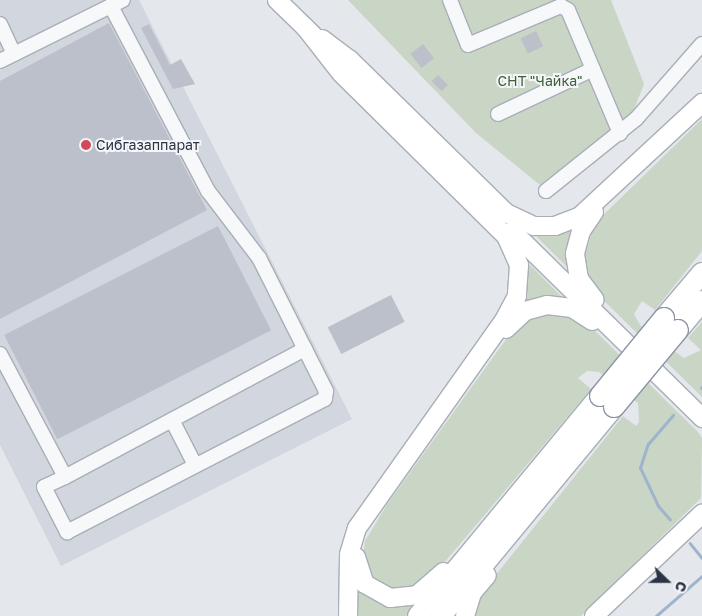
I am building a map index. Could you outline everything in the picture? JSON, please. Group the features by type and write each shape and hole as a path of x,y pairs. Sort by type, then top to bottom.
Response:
{"highway":[{"path":"418,616 591,421 671,324 694,304 702,273"},
{"path":"441,616 591,421"}],"main road":[{"path":"277,0 702,418"},
{"path":"305,27 349,58 506,214 526,224 547,227 574,220 643,161"},
{"path":"305,27 341,73 516,250 520,276 513,306 463,382 354,536 348,616"},
{"path":"627,344 611,317 582,284 575,254 581,231 591,214 702,103"},
{"path":"677,129 702,108"},
{"path":"694,304 702,262"},
{"path":"463,382 514,320 539,306 572,308 627,344"},
{"path":"662,378 702,406"},
{"path":"662,378 675,401 702,430"},
{"path":"418,444 367,522 356,552 362,580 390,598 412,597 431,586 547,448 591,421"},
{"path":"465,616 472,594 572,468 591,421"},
{"path":"659,553 702,504"},
{"path":"594,616 702,514"},
{"path":"588,616 609,600"}],"street":[{"path":"450,0 468,45 561,6 568,10 620,133"},
{"path":"0,61 117,3 208,191 259,258 305,349 325,399 67,532 44,487 305,349"},
{"path":"0,24 14,54"},
{"path":"546,191 620,133 702,44"},
{"path":"498,114 593,69"},
{"path":"0,354 65,477"},
{"path":"172,420 195,465"}],"shaded area":[{"path":"0,0 139,0 352,419 61,566 0,445"}],"green space":[{"name":"СНТ \"Чайка\"","path":"348,0 611,0 644,84 633,112 540,185 476,133"},
{"path":"702,119 702,251 655,310 642,301 634,314 642,328 684,358 701,350 688,338 702,322 702,397 592,289 583,260 595,223"},
{"path":"574,228 569,269 535,235"},
{"path":"527,263 529,264 562,297 523,304"},
{"path":"562,311 588,324 698,432 702,438 701,498 581,616 472,616 483,591 623,416 636,426 639,422 638,403 599,372 587,371 578,378 591,389 433,576 421,585 393,590 372,579 363,557 365,541 388,503 512,331 537,315"},
{"path":"357,589 382,603 415,605 406,616 355,616"}],"building":[{"name":"Сибгазаппарат","path":"109,23 207,210 0,319 0,81"},
{"path":"149,24 170,65 181,59 195,84 173,89 141,28"},
{"path":"536,31 543,46 528,54 521,38"},
{"path":"423,44 434,58 421,68 410,54"},
{"path":"438,75 448,85 442,91 432,81"},
{"path":"218,226 271,330 57,439 4,335"},
{"path":"391,295 405,322 341,354 328,327"}],"waterway":[{"path":"670,520 658,506 640,468 648,444 673,415"},
{"path":"690,543 702,558"},
{"path":"656,616 702,576"}],"place":[{"name":"Сибгазаппарат","path":"86,145"}]}
